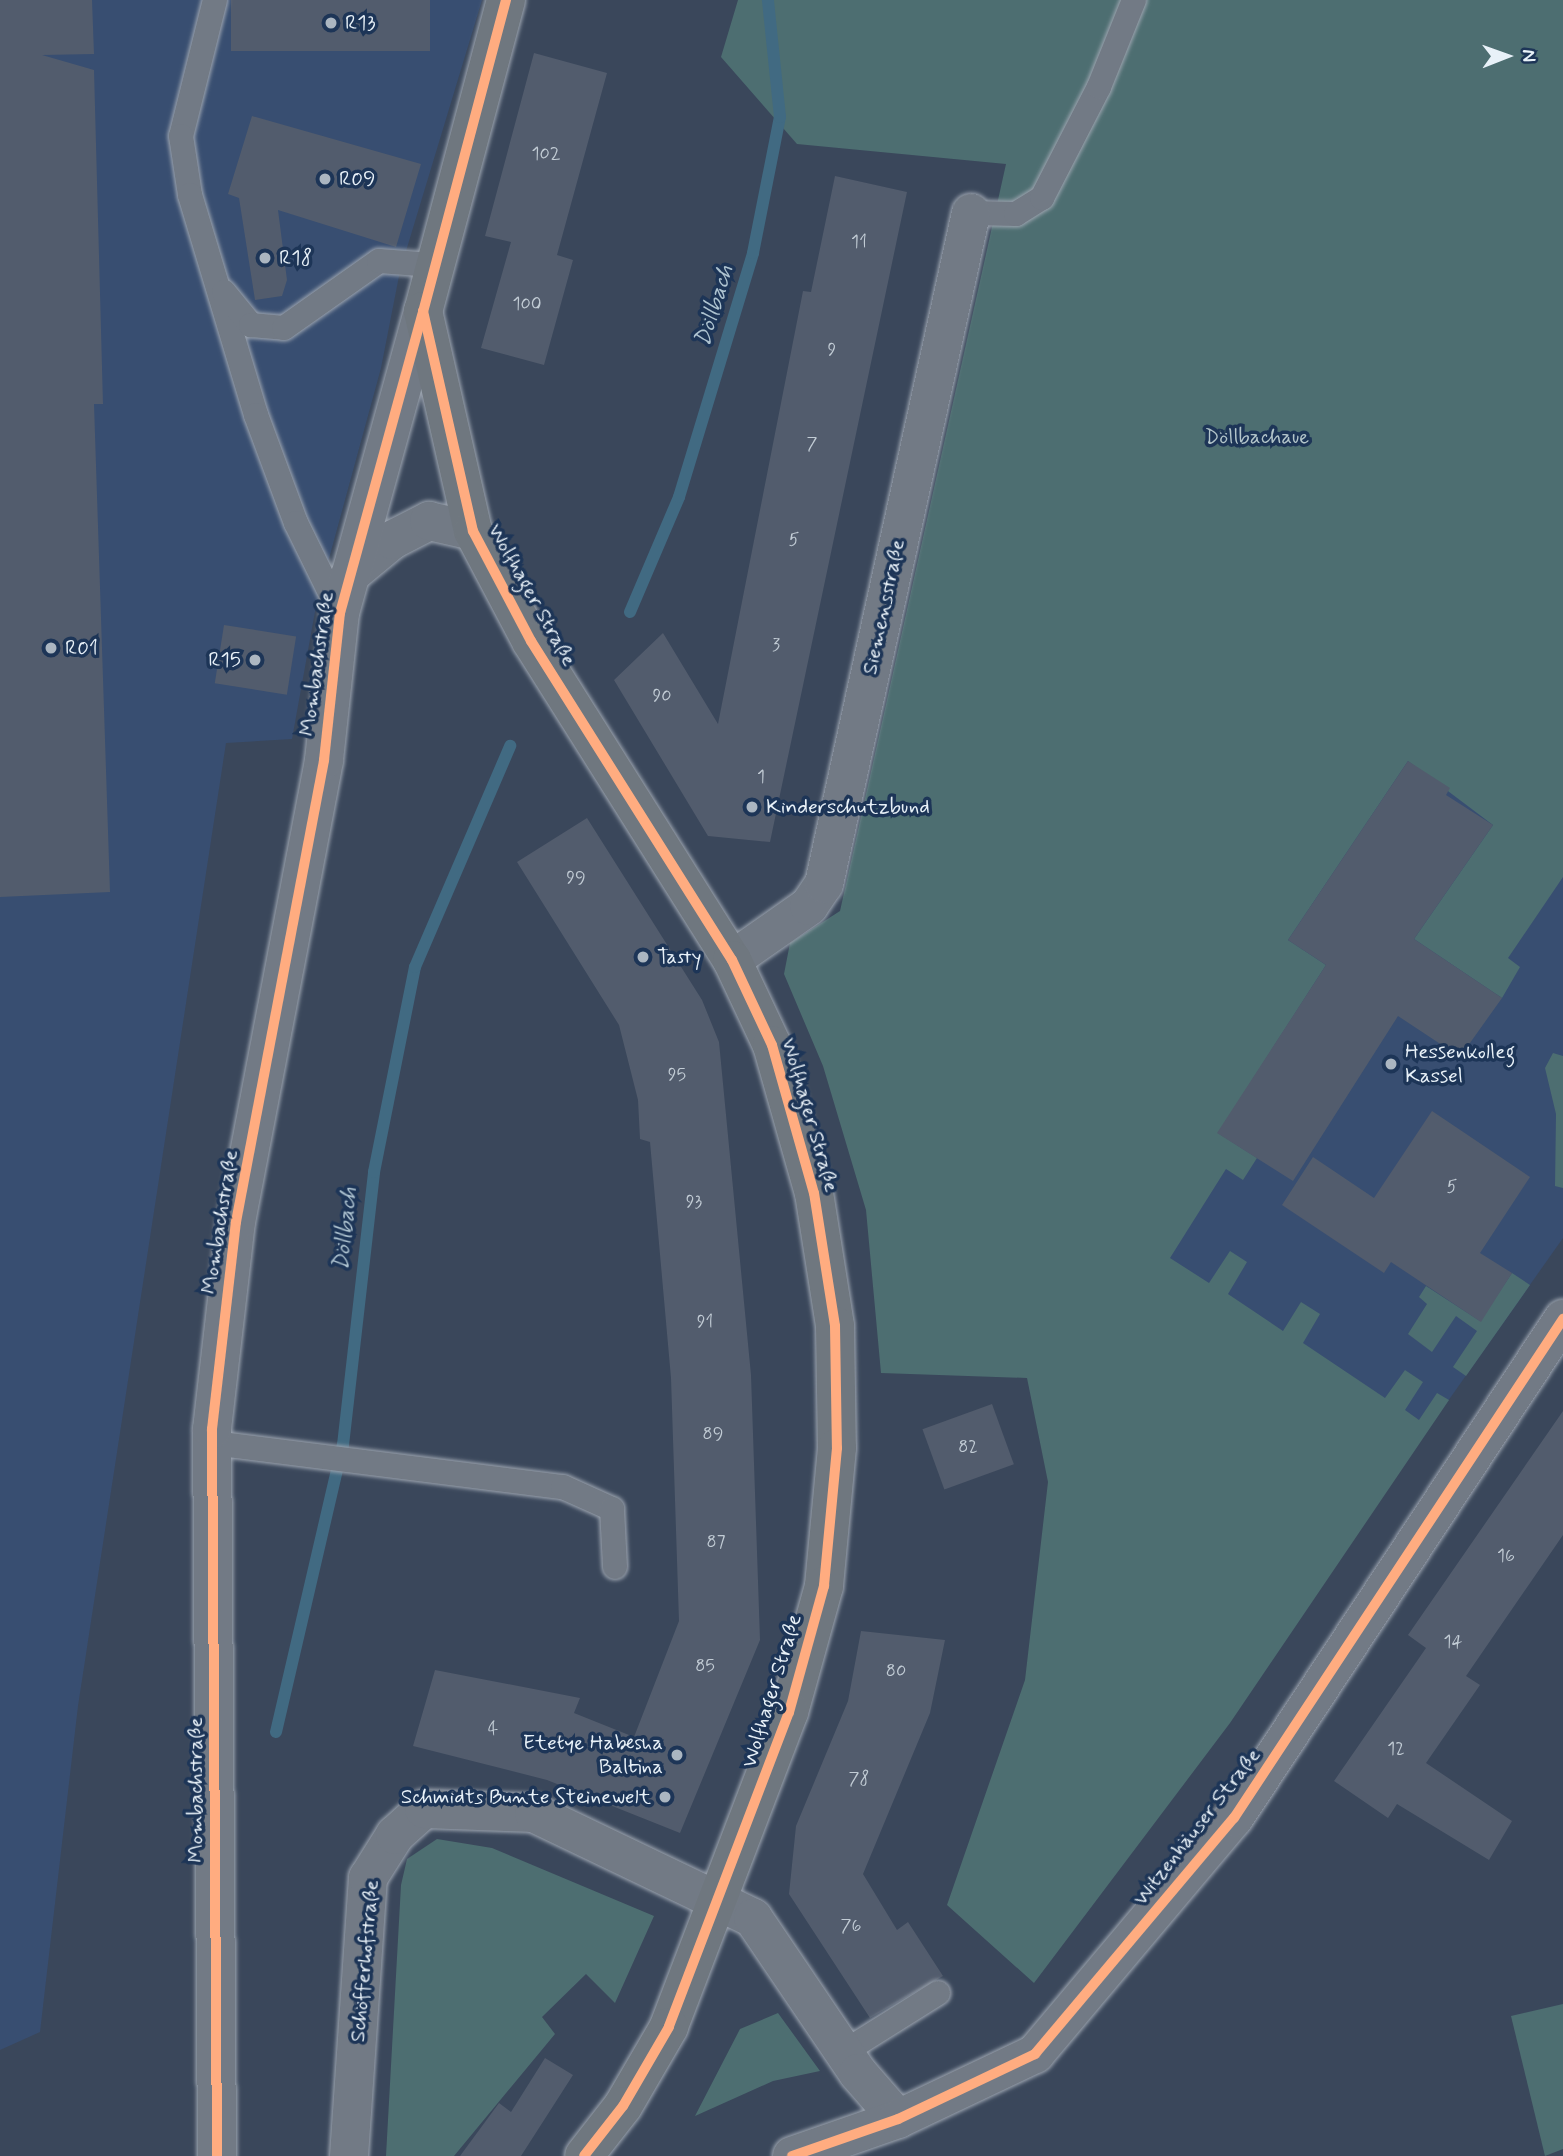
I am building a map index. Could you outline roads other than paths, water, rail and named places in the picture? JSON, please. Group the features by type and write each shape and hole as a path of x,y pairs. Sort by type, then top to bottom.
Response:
{"main road":[{"name":"Wolfhager Straße","path":"506,0 433,265 423,311 473,531 531,641 732,960 772,1045 814,1193 835,1326 837,1448 824,1586 789,1712 721,1902 669,2027 624,2106 584,2156"}],"street":[{"name":"Siemensstraße","path":"732,960 809,906 824,884 971,213"},
{"name":"Mombachstraße","path":"217,2156 213,1443 236,1222 324,760 340,613 423,311"},
{"name":"Mombachstraße","path":"350,575 391,540 429,521 473,531"},
{"name":"Witzenhäuser Straße","path":"792,2156 898,2119 1035,2054 1234,1818 1563,1319"},
{"name":"Schöfferhofstraße","path":"349,2156 368,1878 395,1835 424,1809 534,1813 721,1902"},
{"path":"721,1902 753,1918 844,2052 898,2119"}],"lane":[{"path":"215,0 181,136 190,195 260,427 340,613"},
{"path":"971,213 1016,214 1042,198 1099,87 1134,0"},
{"path":"218,286 251,325 284,328 379,261 433,265"},
{"path":"213,1443 563,1487 596,1498 612,1509 615,1567"},
{"path":"844,2052 938,1993"}],"waterway":[{"name":"Döllbach","path":"630,612 679,497 753,253 780,117 768,0"},
{"name":"Döllbach","path":"276,1732 343,1445 374,1172 415,967 510,746"}],"place":[{"name":"R13","path":"331,23"},
{"name":"R09","path":"325,179"},
{"name":"R18","path":"265,258"},
{"name":"R01","path":"51,648"},
{"name":"R15","path":"255,660"},
{"name":"Kinderschutzbund","path":"752,807"},
{"name":"Tasty","path":"643,957"},
{"name":"Hessenkolleg Kassel","path":"1391,1064"},
{"name":"Etetye Habesha Baltina","path":"677,1755"},
{"name":"Schmidts Bunte Steinewelt","path":"665,1797"}],"park label":[{"name":"Döllbachaue","path":"1257,437"}]}
